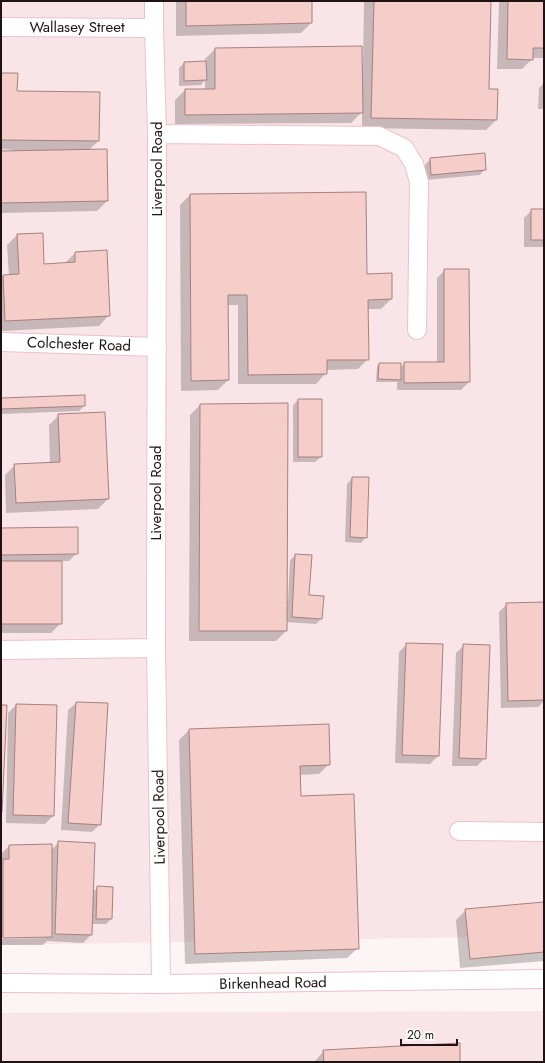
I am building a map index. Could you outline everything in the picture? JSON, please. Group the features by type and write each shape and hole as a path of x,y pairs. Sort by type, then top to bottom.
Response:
{"street":[{"name":"Liverpool Road","path":"154,1 157,134 156,648 161,984"},
{"name":"Wallasey Street","path":"1,27 154,28"},
{"path":"157,134 379,136 404,148 414,164 419,182 417,330"},
{"name":"Colchester Road","path":"1,342 157,347"},
{"path":"1,650 156,648"},
{"path":"459,831 544,832"},
{"name":"Birkenhead Road","path":"1,983 161,984 544,979"}],"shaded area":[{"path":"1,1 544,1 544,936 1,945"},
{"path":"544,1011 544,1062 1,1062 1,1013"}],"building":[{"path":"186,1 312,1 312,23 186,26"},
{"path":"374,1 491,1 489,89 498,89 497,120 371,118"},
{"path":"508,1 544,1 544,48 533,48 533,60 507,59"},
{"path":"362,46 363,113 185,115 185,89 215,89 215,48"},
{"path":"206,61 207,80 184,81 184,62"},
{"path":"1,73 18,73 17,91 100,92 99,141 1,140"},
{"path":"107,149 108,201 1,203 1,151"},
{"path":"485,153 486,170 431,175 430,158"},
{"path":"366,192 367,274 392,273 392,299 368,300 369,360 327,360 327,374 248,375 247,295 228,295 229,380 191,381 190,194"},
{"path":"531,209 544,209 544,240 531,240"},
{"path":"43,233 44,264 75,262 75,252 107,250 110,316 5,321 3,275 19,274 17,234"},
{"path":"444,269 469,269 470,382 404,383 404,362 444,362"},
{"path":"379,363 401,363 401,380 378,379"},
{"path":"85,395 85,406 1,409 1,398"},
{"path":"298,399 322,399 322,457 298,457"},
{"path":"288,403 287,631 199,631 200,404"},
{"path":"105,412 109,499 16,503 14,464 60,462 58,414"},
{"path":"352,477 369,477 367,538 350,537"},
{"path":"78,527 78,554 1,555 1,528"},
{"path":"295,554 312,555 309,595 324,596 322,619 292,617"},
{"path":"1,561 62,561 62,624 1,624"},
{"path":"544,602 544,700 508,701 506,603"},
{"path":"406,643 443,644 439,756 402,755"},
{"path":"463,644 490,645 486,759 459,758"},
{"path":"76,702 108,703 101,825 68,823"},
{"path":"16,704 57,705 54,816 13,815"},
{"path":"1,705 7,705 2,812 1,812"},
{"path":"329,724 330,765 300,766 301,796 354,794 359,949 195,954 189,729"},
{"path":"58,841 95,843 92,935 55,934"},
{"path":"52,844 52,937 3,938 3,859 9,859 9,845"},
{"path":"97,886 113,887 112,919 96,919"},
{"path":"544,902 544,952 470,959 465,909"},
{"path":"460,1043 460,1062 324,1062 323,1050"}]}
